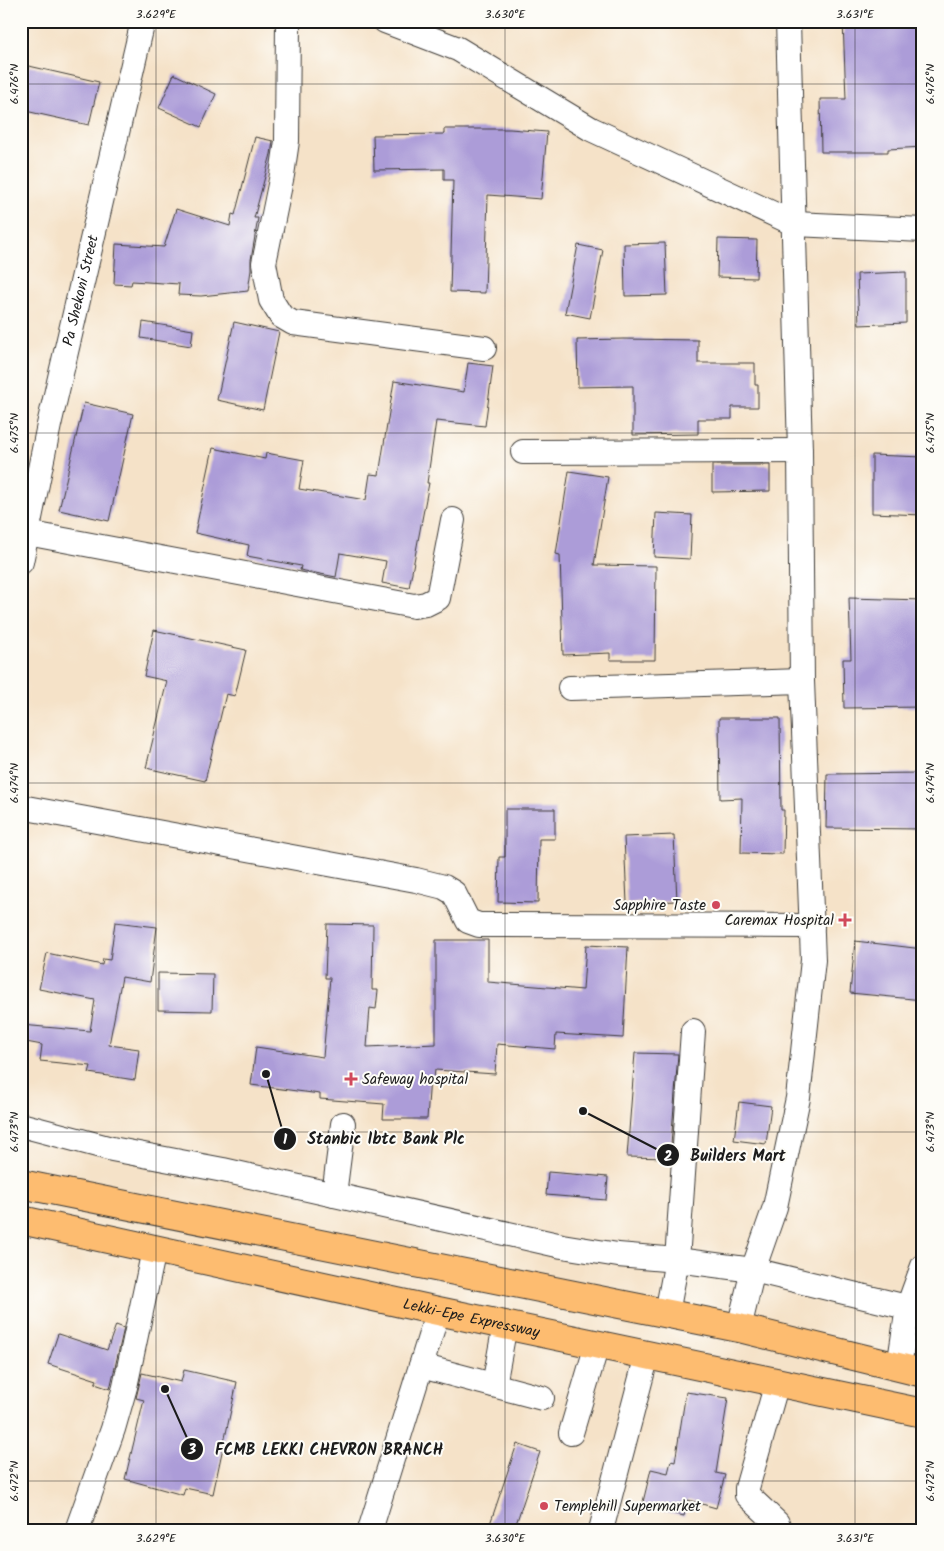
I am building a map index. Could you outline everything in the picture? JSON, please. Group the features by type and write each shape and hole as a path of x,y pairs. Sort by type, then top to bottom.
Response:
{"highway":[{"path":"21,1184 739,1328 911,1370"},
{"name":"Lekki-Epe Expressway","path":"21,1220 923,1414"}],"street":[{"name":"Pa Shekoni Street","path":"21,562 49,425 143,21"},
{"path":"288,21 287,141 264,263 271,300 281,316 293,324 484,348"},
{"path":"385,21 458,49 591,129 795,224 923,230"},
{"path":"739,1328 753,1270 775,1207 798,1098 814,960 802,681 800,451 788,21"},
{"path":"523,452 800,451"},
{"path":"27,533 414,606 426,604 438,598 453,520"},
{"path":"570,688 802,681"},
{"path":"21,807 416,880 444,887 454,893 468,921 479,925 812,926"},
{"path":"667,1313 677,1260 693,1031"},
{"path":"334,1195 343,1124"},
{"path":"21,1126 112,1149 223,1170 562,1246 618,1256 677,1260 753,1270 915,1309"},
{"path":"77,1530 120,1404 154,1250"},
{"path":"911,1370 915,1309 923,1266"},
{"path":"370,1530 438,1311"},
{"path":"494,1385 505,1325"},
{"path":"571,1433 597,1344"},
{"path":"601,1530 647,1355"},
{"path":"421,1366 542,1398"},
{"path":"777,1383 747,1488 747,1495 777,1523 780,1530"}],"building":[{"path":"843,21 923,21 923,147 888,149 888,152 821,152 820,99 846,99"},
{"path":"29,66 99,82 89,125 21,110 21,99"},
{"path":"174,74 216,94 201,127 159,108"},
{"path":"444,129 510,129 547,132 541,199 488,195 485,293 450,292 453,180 444,180 444,169 374,170 373,135 444,134"},
{"path":"255,137 273,141 254,218 258,218 248,291 201,296 178,295 179,284 132,281 131,285 114,284 116,244 164,247 176,209 230,226 232,214 235,215"},
{"path":"718,239 757,240 756,278 717,277"},
{"path":"665,243 667,295 625,296 624,244"},
{"path":"578,245 603,250 590,318 565,313"},
{"path":"906,272 906,323 859,325 857,274"},
{"path":"143,322 193,330 191,346 141,338"},
{"path":"234,322 279,332 263,410 217,400"},
{"path":"577,340 698,340 698,363 755,363 758,407 732,407 732,419 698,419 698,434 633,435 633,386 578,387"},
{"path":"468,363 493,366 485,426 436,421 427,483 429,483 409,588 382,583 386,561 340,553 336,577 300,570 301,566 247,556 249,545 195,533 213,448 265,459 266,453 304,460 299,489 366,500 370,474 379,475 394,381 464,392"},
{"path":"84,403 133,414 109,521 59,510"},
{"path":"872,455 923,457 923,515 872,513"},
{"path":"712,465 770,465 770,491 712,492"},
{"path":"569,471 608,477 594,565 656,566 655,660 610,660 610,653 563,655 560,555 556,554"},
{"path":"656,513 692,515 690,559 654,557"},
{"path":"849,598 923,600 923,707 844,708 843,659 851,659"},
{"path":"154,630 246,650 235,696 226,694 205,781 146,768 167,681 144,676"},
{"path":"719,718 780,718 781,810 784,810 783,854 741,853 742,798 720,799"},
{"path":"923,773 923,829 826,828 827,774"},
{"path":"505,809 555,809 555,839 539,839 538,903 498,902 499,857 505,857"},
{"path":"674,835 677,901 627,903 624,837"},
{"path":"115,922 157,927 150,982 122,977 109,1045 139,1049 135,1080 89,1073 91,1066 40,1061 42,1045 21,1041 21,1025 90,1031 95,1000 39,989 47,953 102,965 103,959 110,960"},
{"path":"327,924 373,925 372,990 378,990 376,1009 370,1008 367,1047 436,1044 436,940 488,940 488,982 583,990 586,945 628,947 623,1038 556,1034 555,1049 497,1044 495,1074 435,1070 434,1078 430,1078 427,1119 383,1119 384,1104 320,1099 320,1094 251,1085 256,1047 323,1057 330,978 325,978"},
{"path":"855,941 923,949 923,1000 850,993"},
{"path":"158,973 213,974 212,1011 158,1010"},
{"path":"635,1053 678,1054 670,1158 627,1157"},
{"path":"739,1102 771,1106 766,1144 734,1140"},
{"path":"548,1172 608,1177 606,1200 546,1195"},
{"path":"116,1325 124,1328 110,1389 95,1384 97,1380 48,1364 58,1334 107,1350"},
{"path":"184,1370 237,1382 213,1494 185,1488 183,1495 125,1479 144,1400 136,1398 142,1373 181,1382"},
{"path":"686,1392 728,1398 716,1473 725,1475 716,1508 688,1500 684,1516 642,1506 651,1469 668,1473 671,1461 675,1462"},
{"path":"517,1444 540,1452 514,1530 506,1530 490,1524"}],"place":[{"name":"Sapphire Taste","path":"716,905"},
{"name":"Caremax Hospital","path":"845,920"},
{"name":"Stanbic Ibtc Bank Plc","path":"266,1074"},
{"name":"Safeway hospital","path":"351,1079"},
{"name":"Builders Mart","path":"583,1111"},
{"name":"FCMB LEKKI CHEVRON BRANCH","path":"165,1389"},
{"name":"Templehill Supermarket","path":"544,1506"}]}
